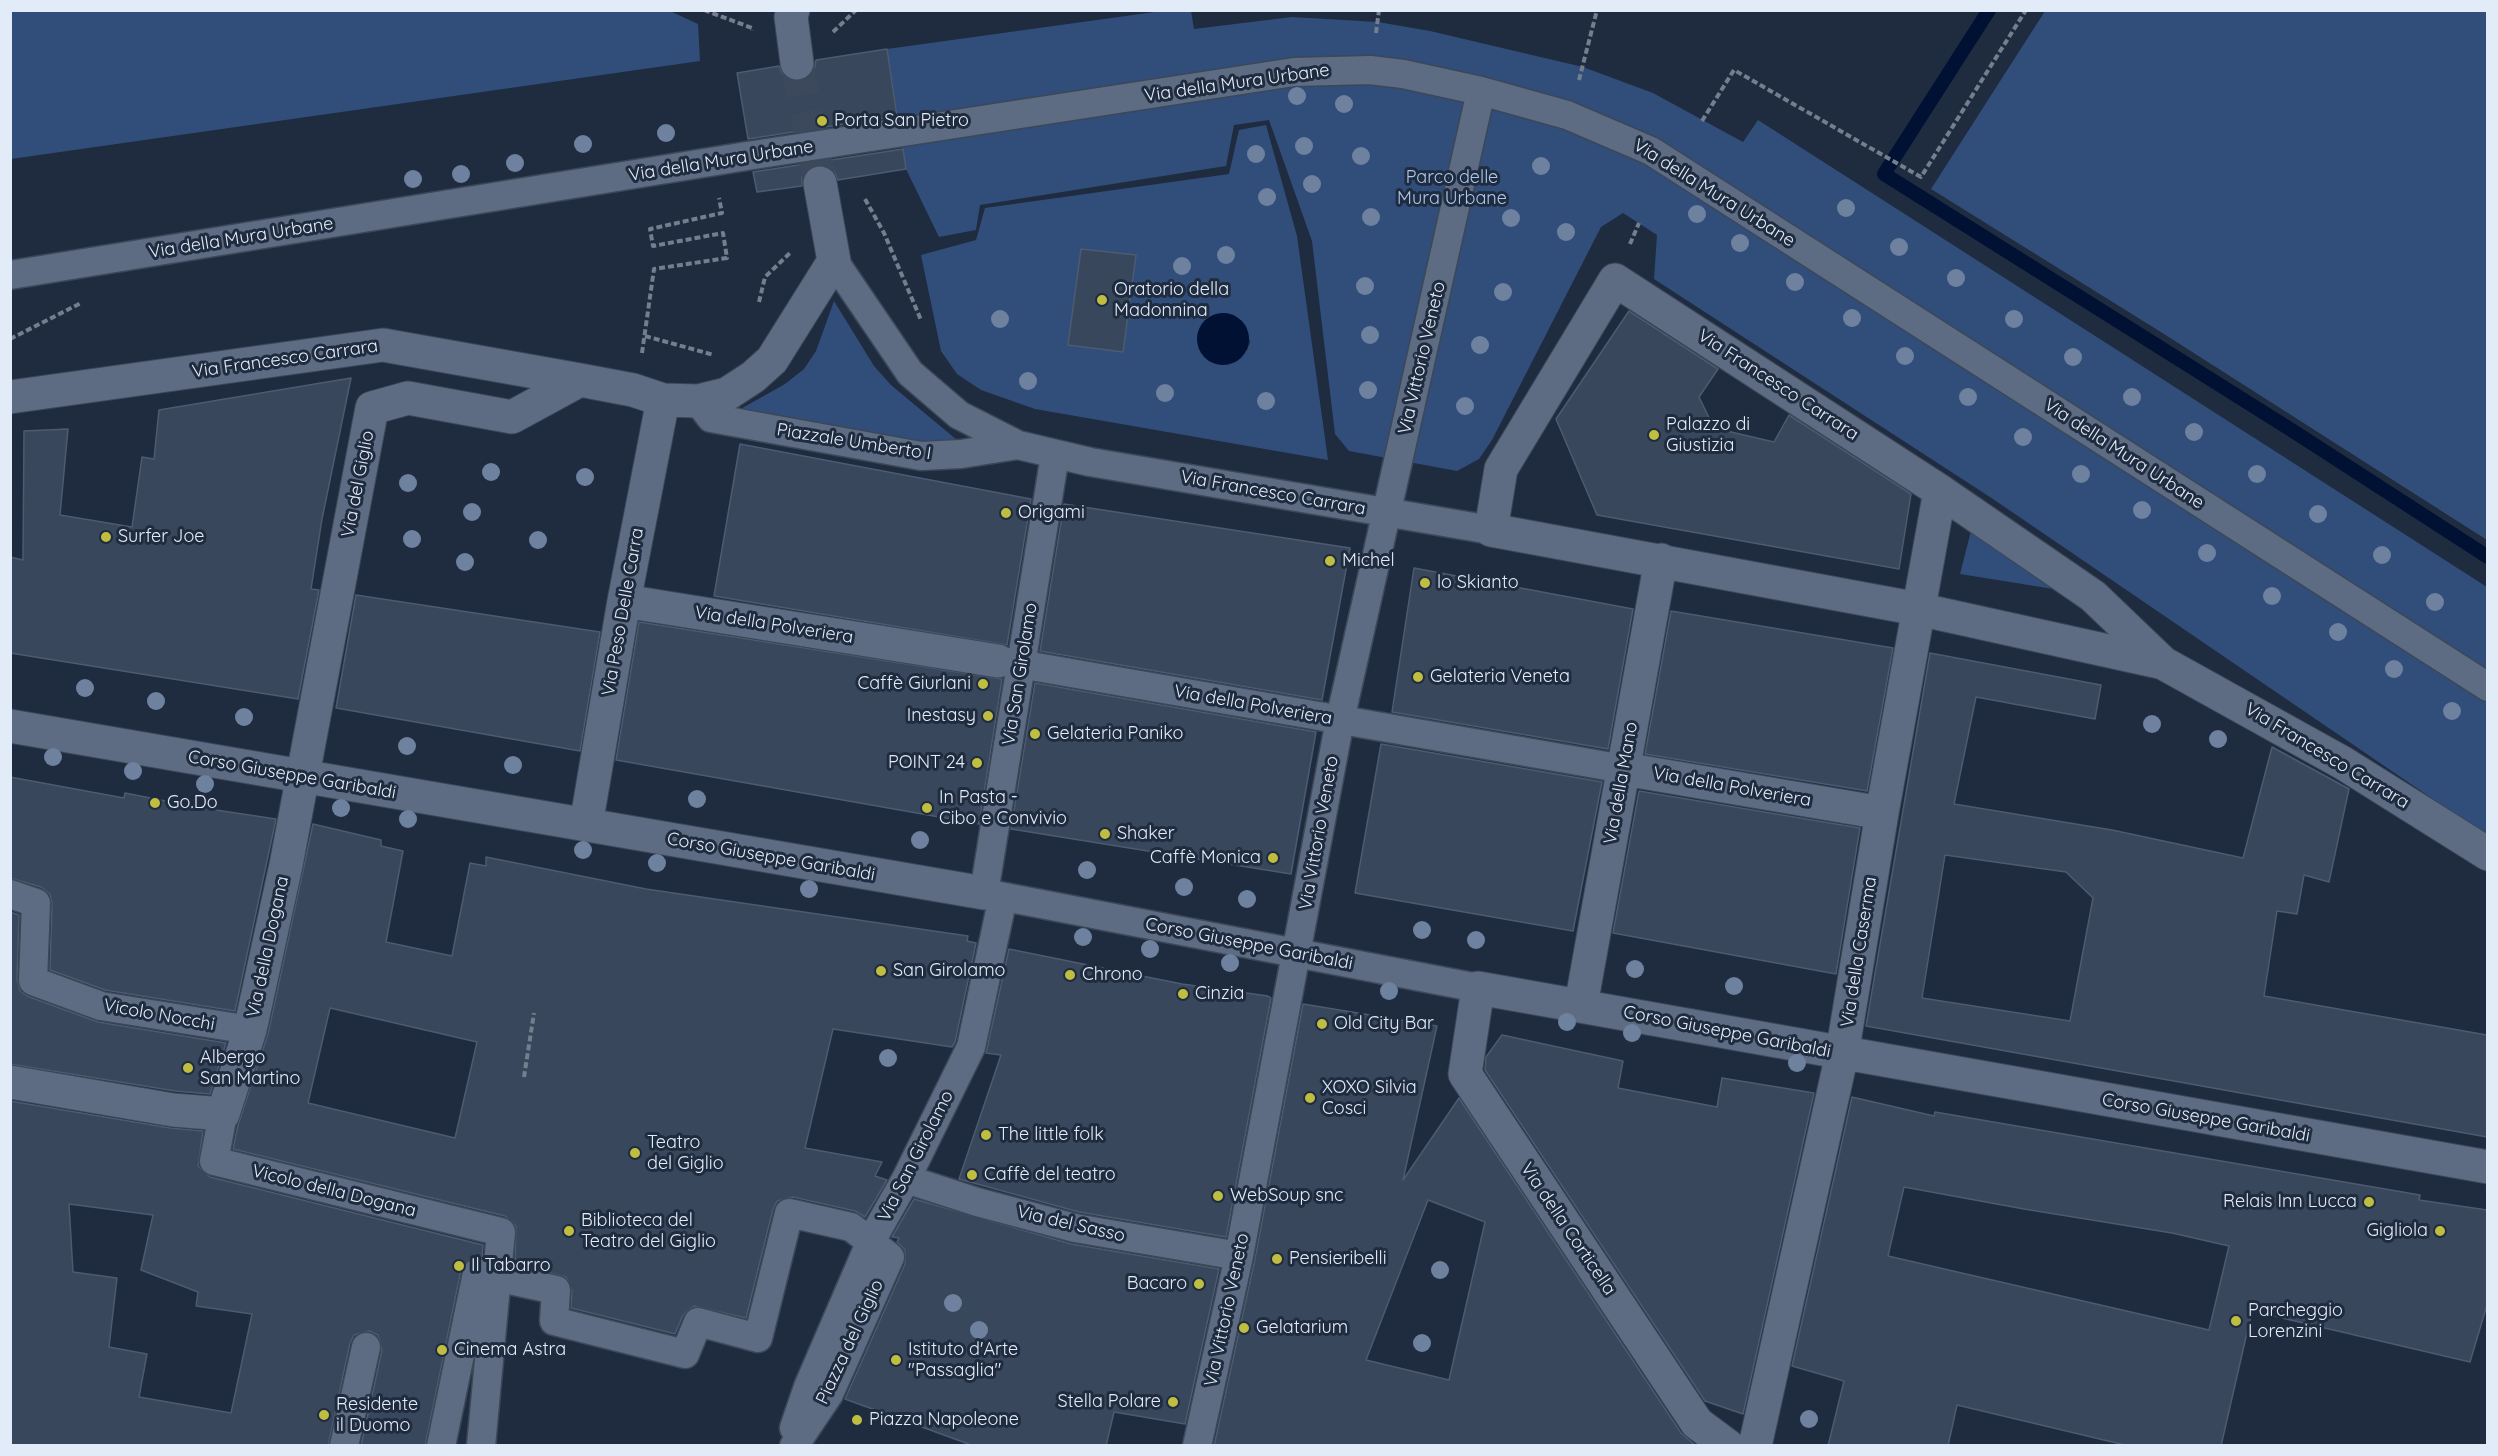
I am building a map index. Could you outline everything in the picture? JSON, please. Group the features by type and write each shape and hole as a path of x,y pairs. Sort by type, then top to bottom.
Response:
{"street":[{"path":"789,13 797,63"},
{"name":"Via della Mura Urbane","path":"10,274 1294,72 1370,69 1481,90 1568,115 1650,151 2487,687"},
{"name":"Via Vittorio Veneto","path":"1198,1441 1239,1256 1340,720 1481,90"},
{"name":"Piazzale Umberto I","path":"820,183 834,261 910,373 935,397 959,415 1018,445 1055,455"},
{"path":"648,395 698,401 727,394 753,377 772,360 834,261"},
{"name":"Via Francesco Carrara","path":"1491,530 1501,470 1615,280 1941,491 2093,596 2163,663 2343,763 2487,854"},
{"name":"Via Francesco Carrara","path":"10,397 383,345 580,380 648,395"},
{"name":"Via del Giglio","path":"302,776 372,408 408,398 512,417 580,380"},
{"name":"Via Peso Delle Carra","path":"586,825 624,601 648,395"},
{"name":"Piazzale Umberto I","path":"698,401 711,418 921,456 961,454 1018,445"},
{"name":"Via Francesco Carrara","path":"1055,455 1662,560 1918,609 2163,663"},
{"name":"Via San Girolamo","path":"871,1241 906,1179 971,1047 993,895 1010,663 1055,455"},
{"name":"Via della Caserma","path":"1755,1446 1842,1054 1882,813 1941,491"},
{"name":"Via della Mano","path":"1581,1005 1662,560"},
{"name":"Via della Polveriera","path":"624,601 1010,663 1882,813"},
{"name":"Corso Giuseppe Garibaldi","path":"10,726 993,895 1478,988 2487,1167"},
{"name":"Via della Dogana","path":"223,1114 250,1030 302,776"},
{"path":"10,871 10,879"},
{"name":"Vicolo Nocchi","path":"10,894 36,903 33,981 100,1006 250,1030"},
{"name":"Via della Corticella","path":"1478,988 1465,1074 1697,1423 1728,1446"},
{"path":"10,1082 173,1110 223,1114"},
{"name":"Vicolo della Dogana","path":"223,1114 214,1161 501,1232 499,1276 481,1446"},
{"name":"Via del Sasso","path":"906,1179 977,1202 1075,1228 1239,1256"},
{"name":"Piazza del Giglio","path":"441,1446 477,1273 556,1290 554,1321 686,1354 698,1322 758,1338 789,1213 852,1227 890,1257 829,1394 794,1446"},
{"name":"Piazza del Giglio","path":"788,1446 808,1387 871,1241"},
{"path":"344,1446 366,1347"}],"path":[{"path":"704,10 752,28"},
{"path":"833,30 856,10"},
{"path":"1568,115 1597,10"},
{"path":"1702,121 1734,70 1921,177 2026,10"},
{"path":"648,395 645,336 654,269 727,258 723,233 653,246 650,229 722,213 711,162"},
{"path":"863,196 884,233 922,322"},
{"path":"757,313 765,277 795,248"},
{"path":"645,336 708,355 718,355"},
{"path":"524,1077 534,1013"}],"green space":[{"name":"Parco delle Mura Urbane","path":"1169,10 1191,11 1194,29 1292,17 1378,22 1430,31 1583,67 1653,93 1743,142 1758,120 2487,587 2487,836 1993,499 1654,279 1657,235 1623,213 1601,227 1492,440 1479,459 1457,471 1349,451 1335,434 1312,241 1269,120 1234,125 1226,166 980,205 976,230 939,237 906,169 887,49"},
{"path":"10,11 670,11 698,24 700,61 11,159"},
{"path":"2045,11 2487,11 2487,540 1931,189"},
{"path":"1266,125 1297,236 1328,460 1035,409 981,390 957,374 941,351 921,255 976,240 985,208 1229,174 1239,130","holes":["1225,313 1234,315 1246,326 1250,342 1247,350 1208,360 1198,346 1204,322 1210,317"]},
{"path":"834,301 874,366 891,385 957,440 930,446 737,411 785,384 804,369 816,351"},
{"path":"1972,527 2066,591 1960,574"}],"shaded area":[{"path":"1223,313 1237,317 1245,325 1249,339 1245,353 1237,361 1223,365 1209,361 1201,353 1197,339 1201,325 1209,317"}],"building":[{"path":"887,49 897,116 748,139 737,73 779,66 783,75 789,80 800,81 809,77 814,71 816,60"},
{"path":"903,149 906,169 838,180 834,171 827,166 817,165 808,169 802,177 802,186 757,192 753,172"},
{"name":"Oratorio della Madonnina","path":"1081,249 1136,255 1123,352 1068,345"},
{"name":"Palazzo di Giustizia","path":"1629,311 1718,369 1699,397 1714,428 1774,442 1789,415 1911,494 1899,569 1597,515 1556,419"},
{"path":"351,378 322,519 311,589 319,590 298,699 10,653 10,557 23,560 24,431 68,429 60,515 132,527 142,457 154,459 159,410"},
{"path":"740,444 1031,499 1007,645 714,596"},
{"path":"1064,504 1350,548 1322,700 1040,651"},
{"path":"1414,568 1633,609 1608,749 1392,712"},
{"path":"356,595 600,632 580,751 336,708"},
{"path":"1671,611 1893,648 1867,791 1645,754"},
{"path":"639,622 1002,679 979,824 616,760"},
{"path":"1930,653 2101,685 2095,719 1976,697 1954,804 2112,830 2243,858 2272,747 2349,789 2329,882 2304,875 2297,914 2277,911 2264,996 2487,1035 2487,1137 1866,1026","holes":["1945,855 2066,872 2093,898 2070,1021 1922,998"]},
{"path":"1035,683 1316,732 1291,874 1011,829"},
{"path":"1381,744 1602,782 1573,931 1355,893"},
{"path":"10,777 124,798 125,793 276,819 235,1011 105,990 50,970 52,904 50,894 41,887 10,878"},
{"path":"1639,791 1860,828 1836,974 1613,933"},
{"path":"313,824 381,840 381,846 403,851 386,942 452,956 470,863 486,866 486,857 646,889 968,936 967,941 976,943 952,1047 833,1029 805,1148 882,1162 875,1176 887,1180 865,1217 855,1211 793,1197 777,1201 773,1209 746,1318 694,1306 683,1315 675,1334 571,1308 572,1291 566,1277 515,1264 516,1226 505,1216 233,1149 238,1125 268,1034","holes":["330,1008 477,1042 455,1138 308,1103"]},
{"path":"10,912 19,915 17,980 20,991 27,996 98,1022 226,1043 210,1094 175,1091 10,1064"},
{"path":"1009,949 1182,984 1271,998 1226,1237 1079,1212 959,1179 1001,1055 986,1053"},
{"path":"1303,1004 1437,1026 1403,1180 1459,1098 1681,1433 1696,1446 1214,1446 1255,1259","holes":["1428,1200 1485,1222 1449,1380 1366,1360"]},
{"path":"1502,1035 1623,1061 1618,1088 1717,1107 1722,1078 1814,1093 1743,1414 1705,1401 1485,1070 1486,1057"},
{"path":"1852,1097 1934,1116 1935,1112 2420,1195 2419,1200 2487,1210 2487,1305 2470,1362 2252,1311 2221,1446 2129,1446 1957,1405 1948,1446 1828,1446 1844,1381 1792,1366","holes":["1904,1187 2172,1233 2229,1246 2209,1330 1888,1256"]},
{"path":"10,1101 170,1128 203,1131 198,1166 210,1177 483,1245 482,1257 471,1258 461,1270 425,1446 361,1446 382,1350 378,1335 369,1331 354,1335 350,1343 328,1446 10,1446","holes":["69,1204 153,1215 141,1270 198,1292 196,1306 252,1314 231,1413 139,1397 147,1354 109,1347 117,1278 73,1272"]},
{"path":"914,1199 1071,1244 1219,1269 1185,1424 1114,1412 1106,1446 974,1446 845,1399 905,1264 905,1250 897,1242 899,1238 892,1237"}],"waterway":[{"path":"1989,10 1884,174 2293,431 2488,557"}],"tunnel":[{"path":"797,63 820,183"}],"place":[{"name":"Porta San Pietro","path":"822,121"},
{"name":"Oratorio della Madonnina","path":"1102,300"},
{"name":"Palazzo di Giustizia","path":"1654,435"},
{"name":"Origami","path":"1006,513"},
{"name":"Surfer Joe","path":"106,537"},
{"name":"Michel","path":"1330,561"},
{"name":"lo Skianto","path":"1425,583"},
{"name":"Gelateria Veneta","path":"1418,677"},
{"name":"Caffè Giurlani","path":"983,684"},
{"name":"Inestasy","path":"988,716"},
{"name":"Gelateria Paniko","path":"1035,734"},
{"name":"POINT 24","path":"977,763"},
{"name":"Go.Do","path":"155,803"},
{"name":"In Pasta - Cibo e Convivio","path":"927,808"},
{"name":"Shaker","path":"1105,834"},
{"name":"Caffè Monica","path":"1273,858"},
{"name":"San Girolamo","path":"881,971"},
{"name":"Chrono","path":"1070,975"},
{"name":"Cinzia","path":"1183,994"},
{"name":"Old City Bar","path":"1322,1024"},
{"name":"Albergo San Martino","path":"188,1068"},
{"name":"XOXO Silvia Cosci","path":"1310,1098"},
{"name":"The little folk","path":"986,1135"},
{"name":"Teatro del Giglio","path":"635,1153"},
{"name":"Caffè del teatro","path":"972,1175"},
{"name":"WebSoup snc","path":"1218,1196"},
{"name":"Relais Inn Lucca","path":"2369,1202"},
{"name":"Biblioteca del Teatro del Giglio","path":"569,1231"},
{"name":"Gigliola","path":"2440,1231"},
{"name":"Pensieribelli","path":"1277,1259"},
{"name":"Il Tabarro","path":"459,1266"},
{"name":"Bacaro","path":"1199,1284"},
{"name":"Parcheggio Lorenzini","path":"2236,1321"},
{"name":"Gelatarium","path":"1244,1328"},
{"name":"Cinema Astra","path":"442,1350"},
{"name":"Istituto d'Arte \"Passaglia\"","path":"896,1360"},
{"name":"Stella Polare","path":"1173,1402"},
{"name":"Residente il Duomo","path":"324,1415"},
{"name":"Piazza Napoleone","path":"857,1420"}]}
